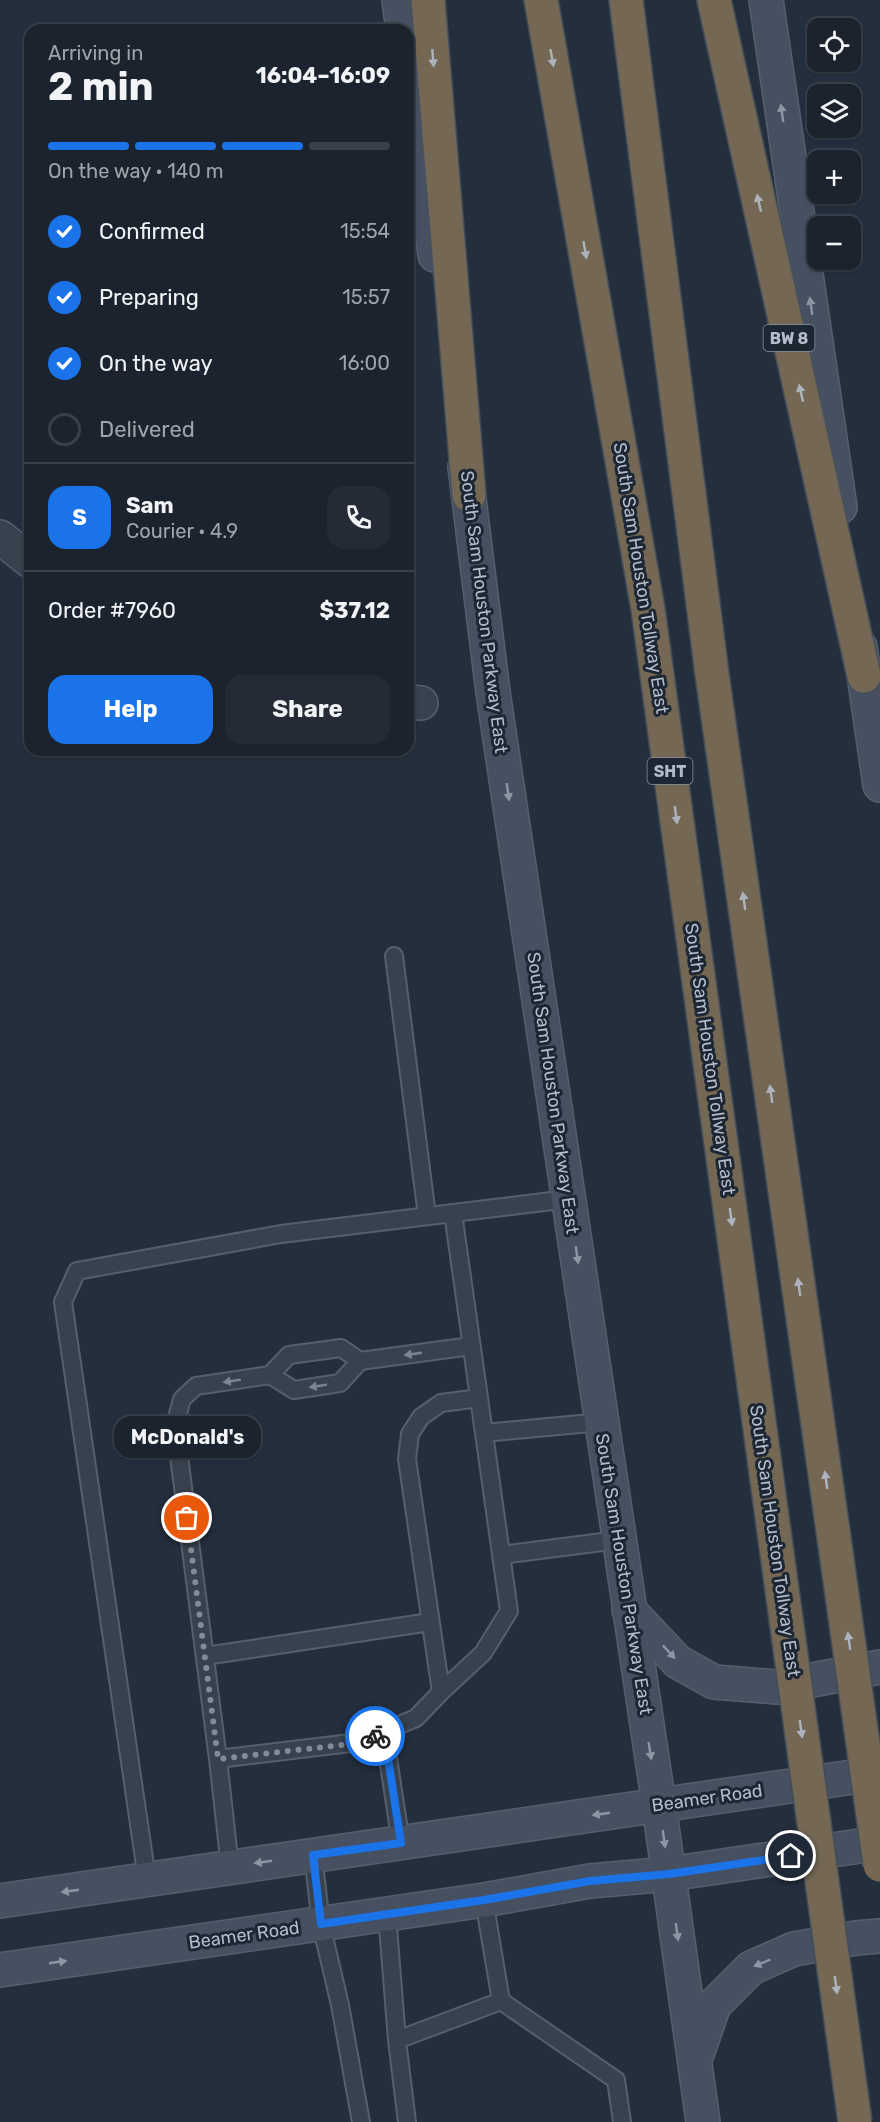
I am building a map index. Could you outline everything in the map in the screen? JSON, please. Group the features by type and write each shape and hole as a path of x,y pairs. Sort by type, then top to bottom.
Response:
{"highway":[{"path":"428,0 469,495"},
{"name":"South Sam Houston Tollway East","path":"542,0 648,609 855,2122"},
{"path":"626,0 712,674 880,1865"},
{"name":"BW 8","path":"714,0 864,676"}],"main road":[{"path":"399,0 402,24"},
{"path":"766,0 864,676"},
{"name":"South Sam Houston Parkway East","path":"414,105 469,495 493,692 659,1805 703,2122"},
{"name":"BW 8","path":"864,676 880,785"},
{"path":"629,1610 678,1662 714,1682 777,1687 880,1667"},
{"name":"Beamer Road","path":"0,1901 880,1773"},
{"name":"Beamer Road","path":"0,1970 484,1900 590,1881 669,1874 880,1843"},
{"path":"695,2061 714,2005 751,1968 794,1949 880,1936"}],"street":[{"path":"0,537 24,556"}],"lane":[{"path":"394,956 427,1216"},
{"path":"147,1879 63,1302 77,1271 281,1234 568,1199"},
{"path":"218,1759 359,1743 416,1718 483,1653 509,1611 453,1213"},
{"path":"270,1375 294,1390 340,1383 360,1361 471,1346"},
{"path":"230,1867 175,1425 182,1399 196,1386 270,1375 289,1355 341,1348 360,1361"},
{"path":"441,1692 407,1459 410,1434 421,1417 441,1403 479,1398"},
{"path":"484,1433 601,1422"},
{"path":"501,1555 618,1540"},
{"path":"205,1656 430,1622"},
{"path":"384,1732 401,1843"},
{"path":"313,1855 321,1924 340,2005 361,2122"},
{"path":"484,1900 501,2001 616,2080 622,2122"},
{"path":"387,1914 397,2040 407,2122"},
{"path":"397,2040 501,2001"}],"way so far":[{"path":"187,1518 218,1759 359,1743 375,1736"}],"place":[{"name":"McDonald's","path":"187,1518"}],"route":[{"path":"375,1736 384,1732 401,1843 313,1855 321,1924 484,1900 590,1881 669,1874 791,1856"}]}
